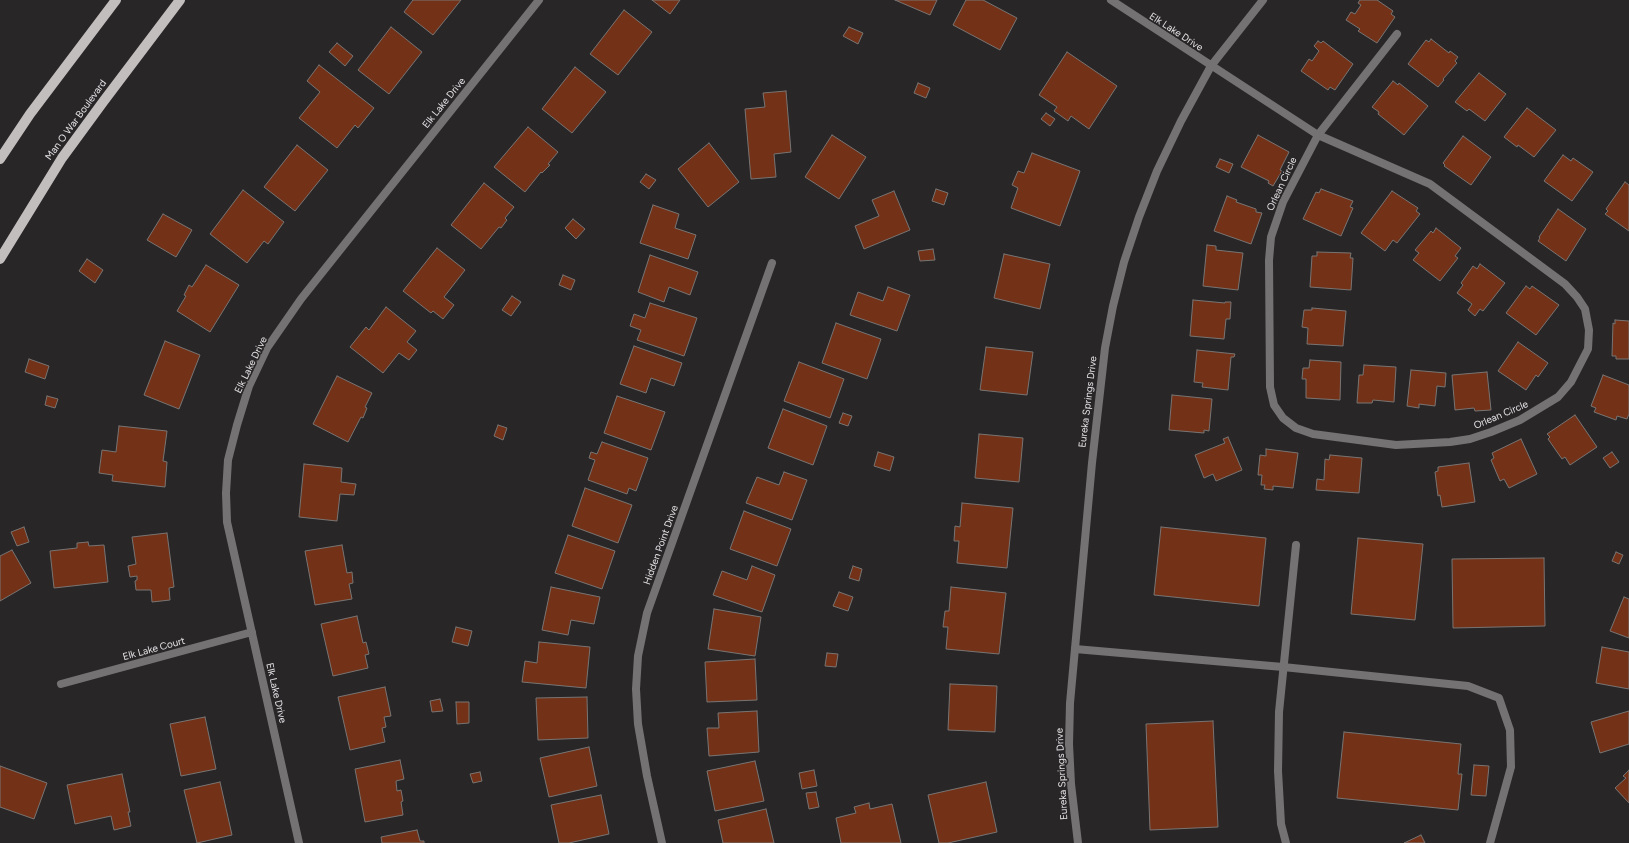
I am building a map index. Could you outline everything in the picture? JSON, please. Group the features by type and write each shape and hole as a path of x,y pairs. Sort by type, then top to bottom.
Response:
{"main road":[{"path":"0,159 30,114 116,0"},
{"name":"Man O War Boulevard","path":"0,259 62,158 102,102 180,0"}],"street":[{"name":"Elk Lake Drive","path":"299,843 227,522 226,493 228,460 236,425 249,386 267,348 301,299 539,0"},
{"name":"Elk Lake Drive","path":"1110,0 1211,66"},
{"name":"Eureka Springs Drive","path":"1078,843 1071,784 1069,744 1070,703 1092,463 1105,348 1113,306 1124,262 1138,217 1154,178 1181,121 1211,66 1263,0"},
{"name":"Orlean Circle","path":"1211,66 1318,135 1430,184 1565,284 1577,297 1584,309 1589,330 1588,349 1571,382 1558,396 1542,408 1520,420 1470,439 1450,442 1396,445 1313,434 1296,428 1283,418 1274,405 1270,387 1269,260 1271,236 1283,202 1318,135 1397,34"},
{"name":"Hidden Point Drive","path":"662,843 647,776 638,724 636,689 638,656 647,613 772,263"},
{"path":"1286,843 1281,824 1278,771 1283,667 1296,545"},
{"name":"Elk Lake Court","path":"61,684 252,632"},
{"path":"1075,649 1283,667 1468,686 1499,698 1510,730 1511,767 1490,843"}],"building":[{"path":"413,0 461,0 433,35 404,12"},
{"path":"652,0 680,0 670,14"},
{"path":"895,0 937,0 930,15"},
{"path":"966,0 983,0 1017,18 1000,50 953,25"},
{"path":"1360,0 1377,0 1393,11 1391,14 1395,17 1377,43 1358,31 1360,29 1346,20 1351,12 1355,14 1361,5 1358,3"},
{"path":"624,10 652,32 618,75 590,54"},
{"path":"391,27 422,52 389,94 358,70"},
{"path":"849,27 863,33 858,44 843,36"},
{"path":"1431,39 1449,53 1450,51 1458,57 1455,61 1457,63 1438,87 1408,64 1426,40 1429,42"},
{"path":"1318,41 1321,43 1323,41 1353,64 1335,90 1330,87 1328,90 1301,71 1309,59 1312,61 1319,51 1314,46"},
{"path":"337,43 353,56 345,66 329,52"},
{"path":"1067,52 1117,86 1089,129 1071,116 1068,121 1054,111 1057,107 1039,95"},
{"path":"319,65 374,108 358,128 355,125 337,148 299,118 320,92 307,81"},
{"path":"575,67 606,92 572,133 542,109"},
{"path":"1479,73 1506,94 1485,121 1469,109 1467,111 1455,102"},
{"path":"1393,81 1398,85 1399,83 1428,106 1404,135 1378,114 1379,112 1372,107"},
{"path":"918,83 930,88 926,98 914,93"},
{"path":"786,91 791,152 774,154 776,177 751,179 745,109 765,107 763,93"},
{"path":"1527,108 1556,130 1534,157 1504,137"},
{"path":"1046,113 1055,119 1050,126 1041,119"},
{"path":"528,127 558,152 548,164 550,165 542,173 541,172 525,192 494,167"},
{"path":"832,135 866,157 839,199 805,177"},
{"path":"1258,135 1289,152 1280,170 1282,171 1273,186 1268,183 1269,181 1241,167"},
{"path":"1463,136 1491,157 1471,185 1444,166 1445,165 1443,163"},
{"path":"709,143 739,182 708,207 678,169"},
{"path":"297,145 328,170 295,211 264,187"},
{"path":"1032,153 1080,171 1060,226 1011,208 1018,188 1012,185 1018,171 1024,173"},
{"path":"1563,155 1571,161 1573,158 1593,172 1572,201 1544,181"},
{"path":"1220,159 1233,164 1229,173 1216,167"},
{"path":"646,174 656,180 649,189 640,182"},
{"path":"1625,182 1629,185 1629,231 1605,214 1608,211 1606,209"},
{"path":"484,183 514,207 505,218 507,220 501,228 499,227 481,249 451,225"},
{"path":"936,189 948,193 944,205 932,201"},
{"path":"1321,189 1353,201 1350,207 1353,208 1341,236 1303,219 1316,192 1319,193"},
{"path":"243,190 284,222 268,244 264,241 247,263 210,234"},
{"path":"894,191 910,230 864,249 855,226 879,216 872,200"},
{"path":"1392,191 1418,208 1416,211 1420,214 1397,243 1393,240 1385,251 1361,233"},
{"path":"1227,196 1237,200 1236,202 1256,209 1256,212 1262,213 1251,244 1214,231"},
{"path":"653,205 679,214 675,228 696,235 688,259 640,243"},
{"path":"1558,209 1586,229 1566,261 1538,241 1540,238 1539,237"},
{"path":"163,214 192,230 176,257 147,240"},
{"path":"573,219 585,229 576,239 565,228"},
{"path":"1436,228 1461,248 1455,256 1458,258 1440,281 1413,260 1419,253 1415,250 1431,231 1433,233"},
{"path":"1207,245 1216,246 1216,250 1243,253 1238,290 1203,286"},
{"path":"437,248 465,270 444,297 454,305 443,319 433,311 431,313 403,291"},
{"path":"933,249 935,260 920,261 918,251"},
{"path":"1317,252 1351,253 1350,258 1353,258 1351,290 1310,287 1312,256 1317,256"},
{"path":"1004,254 1050,264 1040,309 994,298"},
{"path":"650,255 698,272 690,295 669,287 664,302 638,292"},
{"path":"87,259 103,270 95,283 79,271"},
{"path":"1480,264 1505,283 1483,311 1480,309 1475,316 1468,310 1472,304 1457,293 1463,285 1461,283 1473,266 1477,269"},
{"path":"206,265 239,285 210,332 177,311 186,296 184,295 189,285 192,287"},
{"path":"563,275 575,280 571,290 559,285"},
{"path":"1526,286 1530,289 1532,286 1559,305 1536,335 1506,313"},
{"path":"888,287 910,295 897,331 850,315 858,292 883,301"},
{"path":"512,296 521,302 511,316 502,310"},
{"path":"1193,300 1225,303 1231,302 1230,319 1226,319 1224,339 1190,336"},
{"path":"650,303 697,318 684,356 637,340 641,330 630,326 634,314 645,318"},
{"path":"386,307 416,331 407,342 417,350 409,360 399,353 383,373 350,347 366,327 369,330"},
{"path":"1312,308 1346,311 1343,346 1307,344 1308,328 1302,327 1304,310 1312,310"},
{"path":"1615,320 1629,321 1629,359 1616,359 1616,356 1612,356 1613,323 1615,324"},
{"path":"836,323 881,339 867,379 822,363"},
{"path":"165,341 200,355 179,409 144,395"},
{"path":"1518,342 1548,363 1538,377 1536,375 1526,390 1498,371"},
{"path":"634,346 682,363 674,386 651,378 646,393 620,384"},
{"path":"986,347 1033,352 1027,395 980,390"},
{"path":"1197,350 1235,354 1234,357 1231,357 1228,390 1202,387 1203,383 1194,382"},
{"path":"29,359 49,366 45,379 25,372"},
{"path":"1310,360 1341,362 1340,400 1306,398 1306,379 1302,379 1303,368 1309,368"},
{"path":"799,362 844,379 830,418 784,401"},
{"path":"1364,365 1396,367 1394,402 1373,400 1372,403 1357,403 1359,375 1363,375"},
{"path":"1411,370 1446,373 1445,387 1437,386 1435,406 1419,404 1419,408 1407,406"},
{"path":"1487,372 1491,410 1475,411 1474,408 1455,410 1452,375"},
{"path":"1603,375 1629,385 1629,414 1627,419 1617,416 1616,420 1594,412 1596,408 1591,406"},
{"path":"337,376 372,393 365,407 367,408 363,418 361,417 348,442 313,424"},
{"path":"1172,395 1212,399 1209,431 1204,430 1204,433 1169,430"},
{"path":"47,396 58,399 55,408 45,405"},
{"path":"617,396 665,412 651,450 604,433"},
{"path":"783,409 827,426 813,465 768,448"},
{"path":"843,413 852,416 848,426 839,423"},
{"path":"1575,415 1597,447 1570,465 1565,457 1562,459 1548,439 1550,437 1547,434"},
{"path":"498,425 507,428 503,440 494,436"},
{"path":"119,426 167,431 163,461 167,462 165,487 112,481 113,475 99,473 102,450 116,452"},
{"path":"979,434 1023,438 1019,482 975,478"},
{"path":"1228,437 1242,470 1216,481 1213,474 1204,478 1195,455 1225,443 1223,439"},
{"path":"1521,439 1537,474 1509,488 1504,479 1500,481 1491,460 1494,458 1492,453"},
{"path":"602,442 648,458 636,491 629,488 627,494 588,480 595,460 589,458 591,452 597,454"},
{"path":"1266,449 1298,453 1293,488 1273,486 1273,490 1264,489 1265,485 1261,485 1262,475 1258,475 1260,455 1266,456"},
{"path":"878,452 894,457 890,471 874,466"},
{"path":"1612,452 1619,462 1610,468 1603,458"},
{"path":"1330,455 1362,458 1359,493 1316,490 1317,479 1324,480 1325,459 1329,460"},
{"path":"1469,463 1475,502 1442,507 1440,495 1438,496 1435,472 1438,471 1438,467"},
{"path":"304,464 342,468 341,482 356,484 354,495 340,494 337,521 299,517"},
{"path":"784,472 807,480 792,520 746,503 757,477 779,485"},
{"path":"585,488 632,505 618,543 572,526"},
{"path":"962,503 1013,508 1007,568 957,563 959,541 954,541 955,526 960,527"},
{"path":"744,511 791,529 777,566 730,549"},
{"path":"24,527 29,542 17,546 11,532"},
{"path":"1161,527 1266,538 1259,606 1154,595"},
{"path":"167,533 174,587 169,588 170,600 152,602 151,590 136,590 135,581 137,580 137,576 130,577 128,566 136,564 132,537"},
{"path":"568,535 615,551 602,589 555,573"},
{"path":"1358,538 1423,544 1415,620 1351,614"},
{"path":"88,542 89,546 104,545 108,582 54,588 50,551 77,548 77,543"},
{"path":"342,545 347,573 352,572 353,583 349,584 352,599 315,605 305,551"},
{"path":"12,550 31,583 0,601 0,556"},
{"path":"1616,552 1623,555 1619,564 1612,561"},
{"path":"1544,558 1545,626 1453,628 1452,559"},
{"path":"752,566 775,575 762,612 713,595 722,571 747,580"},
{"path":"853,566 862,569 859,581 849,578"},
{"path":"551,587 600,597 594,624 571,620 568,635 542,630"},
{"path":"951,587 1006,593 999,654 946,649 948,627 943,627 945,611 949,611"},
{"path":"839,592 853,597 848,611 833,606"},
{"path":"1624,597 1629,599 1629,638 1610,631"},
{"path":"714,609 761,617 755,656 708,649"},
{"path":"357,616 363,643 366,642 369,654 365,655 368,668 333,676 321,624"},
{"path":"456,627 472,631 468,646 452,642"},
{"path":"539,642 590,647 586,688 522,682 525,661 537,663"},
{"path":"1602,647 1629,652 1629,689 1596,683"},
{"path":"827,653 838,654 836,667 825,666"},
{"path":"755,659 757,700 707,702 705,662"},
{"path":"950,684 997,686 995,732 948,730"},
{"path":"385,687 391,716 384,717 386,727 382,728 385,742 350,750 338,697"},
{"path":"587,697 588,738 538,740 536,698"},
{"path":"440,699 443,711 432,712 430,701"},
{"path":"456,702 469,702 469,723 457,724"},
{"path":"757,711 759,752 709,756 707,728 719,728 718,713"},
{"path":"1629,711 1629,744 1600,753 1591,722"},
{"path":"205,717 216,769 181,776 170,724"},
{"path":"1213,721 1218,827 1150,830 1146,724"},
{"path":"1344,732 1461,744 1458,774 1462,774 1458,810 1337,798"},
{"path":"589,747 597,786 549,797 540,758"},
{"path":"400,760 404,779 396,781 397,791 401,790 403,815 365,822 355,769"},
{"path":"755,761 764,801 715,811 707,771"},
{"path":"1474,765 1489,766 1486,796 1471,795"},
{"path":"0,766 47,783 34,819 0,807"},
{"path":"814,770 817,786 802,789 799,773"},
{"path":"1629,770 1629,803 1615,788 1626,778 1623,776"},
{"path":"480,772 482,781 473,783 470,774"},
{"path":"122,774 130,812 128,812 131,826 114,830 111,816 75,824 67,785"},
{"path":"220,782 232,835 197,843 184,790"},
{"path":"986,782 997,832 948,843 939,843 928,795"},
{"path":"816,792 819,807 809,809 806,793"},
{"path":"601,795 609,834 569,843 559,843 551,805"},
{"path":"869,803 870,809 892,804 901,843 841,843 836,818 856,813 854,807"},
{"path":"766,809 774,843 723,843 718,820"},
{"path":"417,830 420,841 424,841 424,843 382,843 381,837"},
{"path":"1421,835 1425,843 1404,843"}]}
